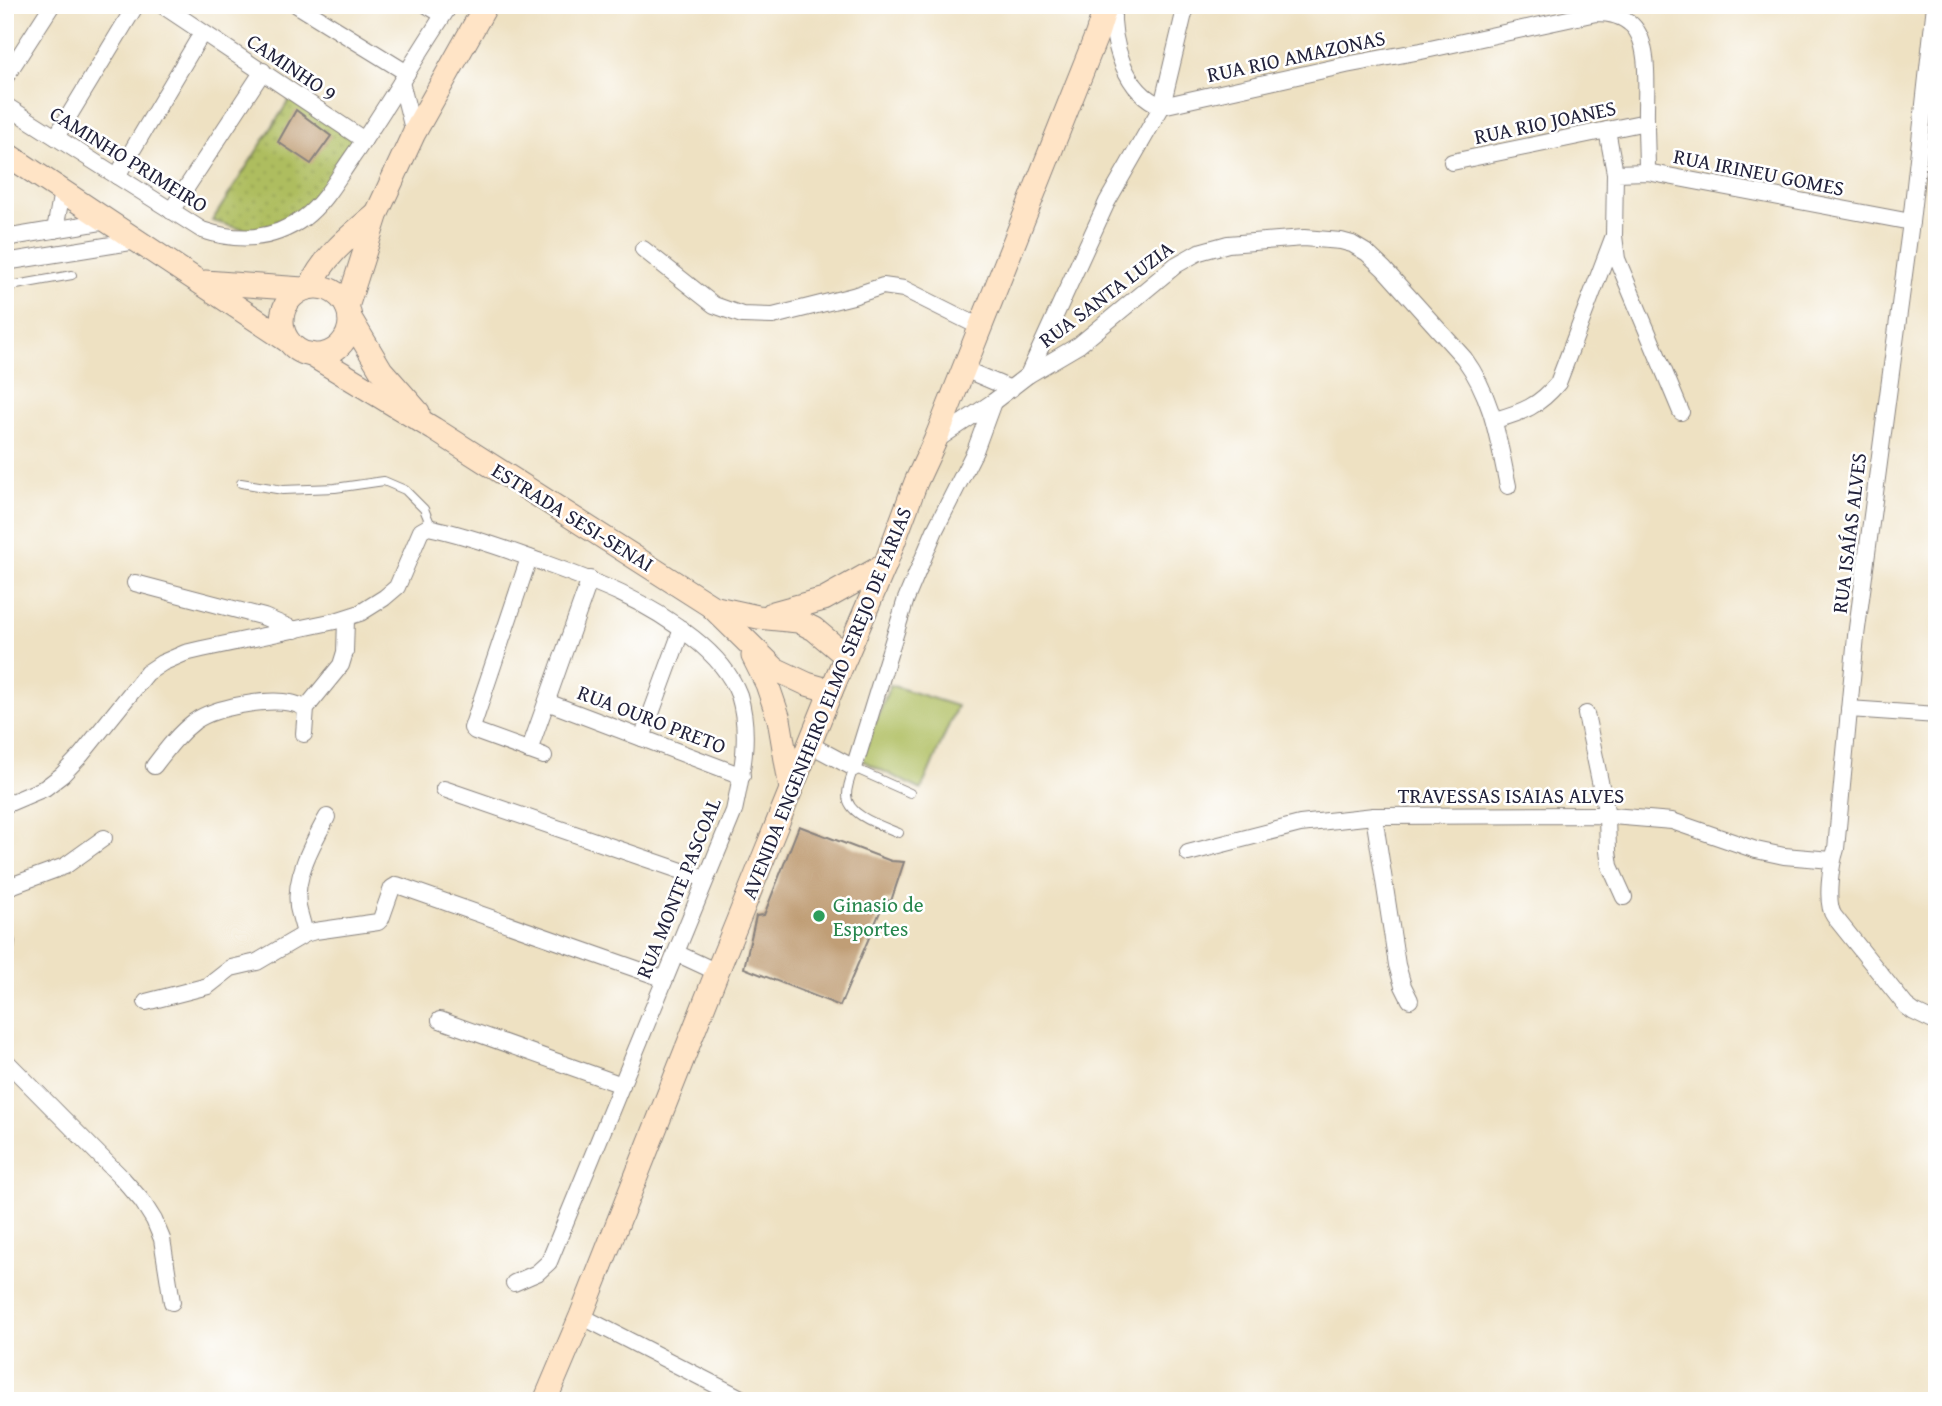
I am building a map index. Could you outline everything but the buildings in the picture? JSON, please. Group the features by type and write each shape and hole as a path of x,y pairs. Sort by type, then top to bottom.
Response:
{"street":[{"path":"5,78 52,5"},
{"path":"56,137 136,5"},
{"name":"CAMINHO 9","path":"162,5 364,140"},
{"path":"296,5 404,77 414,133"},
{"path":"427,5 446,10"},
{"path":"5,153 202,282 302,352 321,355 331,352 340,346 350,328 349,312 377,213 414,133 486,5"},
{"name":"AVENIDA ENGENHEIRO ELMO SEREJO DE FARIAS","path":"545,1401 809,744 964,369 1097,34 1106,5"},
{"path":"1113,5 1117,46 1125,69 1144,97 1162,106"},
{"path":"1028,375 1107,202 1162,106 1186,5"},
{"name":"RUA ISAÍAS ALVES","path":"1935,5 1911,222 1856,636 1836,849 1832,860 1830,903 1831,912 1906,1006 1937,1023"},
{"name":"CAMINHO PRIMEIRO","path":"5,105 202,230 223,237 243,239 265,235 288,227 305,217 324,197 364,140 446,10"},
{"name":"RUA RIO AMAZONAS","path":"1162,106 1596,13 1610,13 1625,20 1638,33 1642,43 1646,76 1646,122"},
{"path":"117,176 202,33"},
{"path":"171,211 262,71"},
{"path":"1646,122 1647,172"},
{"name":"RUA RIO JOANES","path":"1452,162 1646,122"},
{"path":"1607,130 1615,182 1615,251 1620,270 1681,412"},
{"name":"RUA IRINEU GOMES","path":"1615,182 1647,172 1911,222"},
{"path":"55,230 62,191"},
{"path":"288,341 284,331 283,312 288,302 306,288 343,242 377,213"},
{"path":"5,238 107,221"},
{"path":"1495,420 1534,406 1558,383 1614,236"},
{"name":"RUA SANTA LUZIA","path":"1011,389 1028,375 1079,345 1176,265 1199,252 1228,244 1304,237 1352,244 1384,269 1469,364 1485,393 1495,420 1508,486"},
{"path":"5,262 137,241"},
{"path":"643,249 714,304 743,316 773,316 883,286 904,289 980,327"},
{"path":"202,282 319,287 336,293 349,312"},
{"name":"ESTRADA SESI-SENAI","path":"349,312 381,370 434,429"},
{"name":"ESTRADA SESI-SENAI","path":"310,354 434,429 711,606 775,669 807,684 831,691"},
{"path":"964,369 1011,389"},
{"path":"935,441 1011,389"},
{"path":"809,744 853,768 906,599 935,530 975,451 993,402"},
{"path":"5,806 45,788 62,775 141,679 155,667 194,651 346,619 372,606 392,593 400,582 421,531 432,528"},
{"name":"RUA MONTE PASCOAL","path":"432,528 590,579 646,605 682,629 721,663 732,680 739,696 745,738 742,776 734,811 549,1262 537,1273 514,1283"},
{"path":"529,558 472,728 536,754 547,702 590,579"},
{"path":"758,617 824,599 885,565"},
{"path":"135,583 264,617 295,630"},
{"name":"ESTRADA SESI-SENAI","path":"711,606 758,617 798,621 822,635 846,656"},
{"path":"304,734 306,708 341,666 345,652 346,619"},
{"path":"642,738 682,629"},
{"path":"746,640 767,684 779,719 791,789"},
{"path":"154,766 176,737 205,715 263,702 292,703 306,708"},
{"name":"RUA OURO PRETO","path":"547,702 742,776"},
{"path":"1849,709 1937,715"},
{"path":"1586,714 1607,815 1610,866 1624,897"},
{"path":"444,789 705,879"},
{"name":"TRAVESSAS ISAIAS ALVES","path":"1188,853 1300,824 1374,816 1607,815 1672,821 1756,850 1784,856 1832,860"},
{"path":"1374,816 1397,964 1410,1000"},
{"path":"305,934 298,905 299,883 313,843 327,817"},
{"path":"5,888 65,866 104,838"},
{"path":"146,1002 208,986 231,968 257,962 305,934 378,922 392,888 397,885 665,979"},
{"path":"5,938 5,956"},
{"path":"676,953 717,972"},
{"path":"440,1020 622,1085"},
{"path":"5,1060 122,1178 142,1202 162,1239 172,1302"},
{"path":"581,1316 747,1401"}],"lane":[{"path":"5,287 72,275"},
{"path":"241,483 284,490 335,488 384,481 405,490 424,509 432,528"},
{"path":"899,833 855,813 848,805 847,794 853,768 910,793"}],"green space":[{"path":"290,99 356,141 304,213 268,228 245,230 212,221"},
{"path":"890,685 957,706 921,790 861,760"}],"place":[{"name":"Ginasio de Esportes","path":"819,916"}]}
